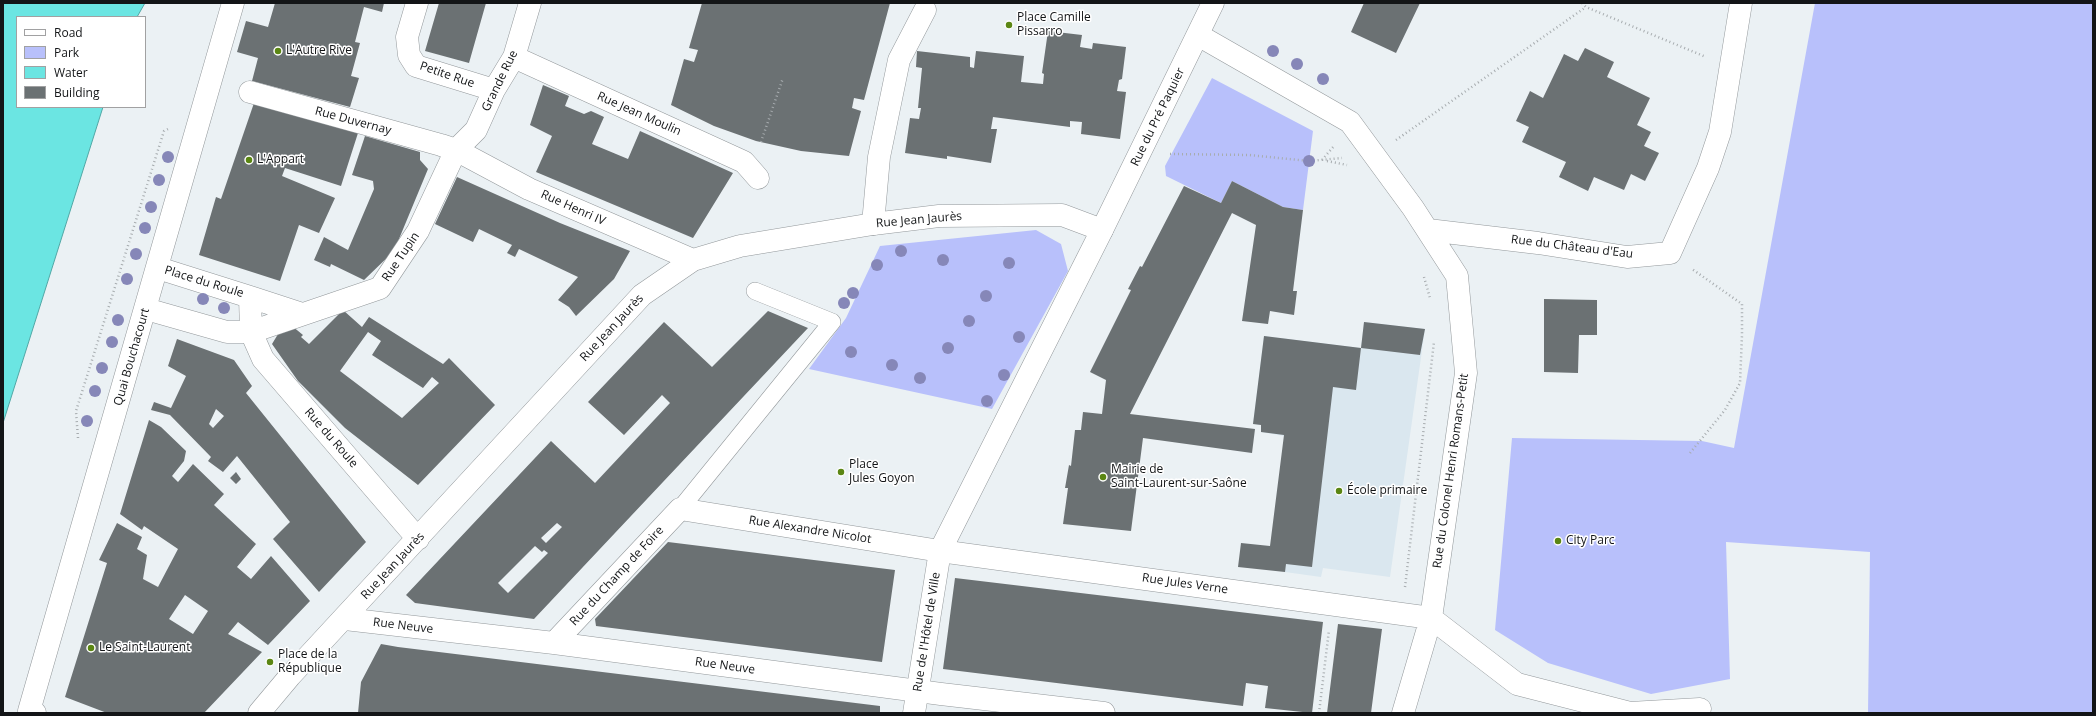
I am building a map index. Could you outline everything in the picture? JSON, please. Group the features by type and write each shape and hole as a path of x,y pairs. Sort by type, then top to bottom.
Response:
{"street":[{"name":"Quai Bouchacourt","path":"32,712 98,474 233,3"},
{"name":"Petite Rue","path":"417,3 407,37 408,55 416,66 494,90"},
{"name":"Grande Rue","path":"456,150 476,130 494,90 514,57 530,3"},
{"name":"Rue du Pré Paquier","path":"1102,230 1213,3"},
{"path":"1670,253 1708,168 1720,132 1741,3"},
{"path":"873,224 879,157 900,60 925,10"},
{"name":"Rue du Colonel Henri Romans-Petit","path":"1198,35 1350,122 1428,230 1457,276 1466,372 1431,618 1403,713"},
{"name":"Rue Jean Moulin","path":"514,57 751,170"},
{"name":"Rue Duvernay","path":"250,92 456,150"},
{"name":"Rue Henri IV","path":"456,150 529,189 693,260"},
{"name":"Rue Tupin","path":"302,314 380,288 418,231 456,150"},
{"name":"Rue Jean Jaurès","path":"259,713 290,676 345,619 642,295 693,260 740,246 873,224 939,216 1062,215 1102,230"},
{"path":"940,551 1102,230"},
{"name":"Rue du Château d'Eau","path":"1428,230 1538,243 1627,257 1670,253"},
{"name":"Place du Roule","path":"158,268 302,314"},
{"name":"Place du Roule","path":"250,297 251,332"},
{"path":"146,309 227,332 251,332 302,314"},
{"name":"Rue du Roule","path":"251,332 263,359 418,539"},
{"name":"Rue Alexandre Nicolot","path":"680,508 940,551"},
{"name":"Rue du Champ de Foire","path":"554,644 680,508"},
{"name":"Rue Jules Verne","path":"940,551 1431,618"},
{"name":"Rue de l'Hôtel de Ville","path":"914,713 940,551"},
{"path":"1431,618 1517,684 1630,712 1700,709"},
{"name":"Rue Neuve","path":"345,619 1104,713"}],"lane":[{"path":"680,508 832,322 755,291"}],"path":[{"path":"1582,3 1586,7 1731,68"},
{"path":"1134,164 1172,154 1249,155 1309,161 1374,155 1586,7"},
{"path":"751,170 783,78"},
{"path":"98,474 79,446 76,411 164,131 171,127"},
{"path":"1322,160 1351,165"},
{"path":"1670,253 1742,304 1740,383 1725,410 1690,453"},
{"path":"1423,274 1431,305"},
{"path":"1405,591 1434,340"},
{"path":"1319,713 1333,604"}],"shaded area":[{"name":"École primaire","path":"1364,322 1425,329 1390,577 1323,568 1321,577 1285,572 1284,436 1261,432 1261,425 1253,424 1264,336 1361,348"}],"green space":[{"path":"1815,3 2093,3 2093,713 1868,713 1870,552 1726,542 1730,679 1651,694 1548,663 1495,630 1512,438 1702,441 1734,448"},
{"path":"1212,78 1313,131 1303,210 1283,207 1232,181 1221,203 1166,176 1165,166"},
{"path":"1036,230 1061,244 1068,271 992,409 809,369 846,318 880,246"}],"water":[{"path":"3,3 145,3 138,16 16,16 16,108 103,108 3,423"}],"building":[{"path":"275,3 384,3 382,12 364,7 355,42 360,43 351,76 359,78 350,107 252,81 258,58 237,52 246,21 268,27"},
{"path":"439,3 486,3 469,63 425,51"},
{"path":"702,3 890,3 864,100 854,98 852,108 861,111 849,156 801,151 756,141 714,126 671,105 684,59 694,62 698,50 689,48"},
{"path":"1364,3 1420,3 1396,53 1351,32"},
{"path":"1048,31 1082,35 1080,47 1092,49 1093,43 1126,47 1122,79 1119,80 1117,91 1126,92 1120,139 1081,134 1082,122 1070,121 1070,127 993,117 991,129 997,129 991,163 947,156 947,159 905,153 910,118 919,119 921,108 918,108 922,68 916,67 917,51 970,57 970,67 974,68 976,51 1024,56 1021,82 1043,84 1044,74 1042,73"},
{"path":"1585,48 1614,62 1607,77 1650,98 1637,125 1651,132 1644,146 1659,153 1645,181 1631,174 1624,190 1594,177 1588,191 1559,177 1566,162 1522,142 1529,127 1516,121 1530,91 1543,98 1564,54 1578,61"},
{"path":"543,85 569,96 565,106 584,114 591,111 604,117 592,144 628,159 640,131 733,173 693,238 536,172 552,136 530,125"},
{"path":"254,103 358,133 341,186 285,168 282,176 335,198 319,233 299,225 280,281 199,255 216,197 221,199"},
{"path":"365,136 420,152 420,160 428,169 394,251 364,280 331,264 330,267 314,260 324,237 348,250 374,189 373,181 352,175"},
{"path":"457,177 560,223 630,251 614,279 576,316 569,307 558,300 578,277 519,249 515,257 507,253 512,245 479,229 473,242 435,224"},
{"path":"1232,181 1283,207 1303,210 1293,291 1297,291 1294,315 1270,311 1268,324 1242,321 1256,225 1232,213 1130,414 1255,429 1252,453 1143,438 1131,531 1063,524 1068,488 1065,488 1069,465 1071,466 1075,430 1081,430 1083,412 1102,414 1106,380 1090,372 1131,290 1128,289 1140,266 1142,267 1184,186 1221,203"},
{"path":"1544,299 1597,300 1597,335 1579,335 1578,373 1544,372"},
{"path":"343,310 362,327 369,317 443,364 449,358 495,405 418,485 345,428 298,381 272,344 286,321 303,335 301,337 309,344","holes":["368,332 381,341 372,355 423,388 432,377 439,383 402,418 340,371"]},
{"path":"768,311 808,328 534,619 415,603 406,595 551,441 595,483 670,403 662,395 624,435 588,402 664,322 712,367","holes":["557,523 562,527 546,543 541,538","535,546 542,552 544,550 548,553 508,593 498,583"]},
{"path":"1364,322 1425,329 1420,355 1361,348"},
{"path":"1264,336 1361,348 1356,390 1333,387 1312,567 1286,564 1285,572 1238,567 1241,543 1270,546 1284,435 1261,432 1261,425 1253,424"},
{"path":"177,339 234,360 252,386 246,393 366,542 319,592 273,539 290,522 237,456 223,472 208,461 211,457 170,415 151,410 154,402 171,408 186,376 168,366","holes":["216,409 224,416 213,428 209,424"]},
{"path":"149,420 161,427 186,451 184,461 172,476 178,482 193,464 224,494 214,505 256,544 237,567 251,579 271,556 310,601 268,645 238,622 228,634 262,652 204,713 107,713 65,697 107,563 99,560 117,523 142,537 137,549 147,555 143,579 158,587 178,549 144,526 142,530 120,514","holes":["185,595 208,611 193,634 169,619"]},
{"path":"236,472 241,479 236,484 230,478"},
{"path":"668,542 895,570 882,662 596,626 595,619"},
{"path":"955,578 1323,622 1312,713 1265,708 1268,686 1246,683 1243,706 943,669"},
{"path":"1338,624 1382,629 1371,713 1327,713"},
{"path":"381,644 880,706 880,713 358,713 361,682"}],"place":[{"name":"Place Camille Pissarro","path":"1009,25"},
{"name":"L'Autre Rive","path":"278,51"},
{"name":"L'Appart","path":"249,160"},
{"name":"Place Jules Goyon","path":"841,472"},
{"name":"Mairie de Saint-Laurent-sur-Saône","path":"1103,477"},
{"name":"École primaire","path":"1339,491"},
{"name":"City Parc","path":"1558,541"},
{"name":"Le Saint-Laurent","path":"91,648"},
{"name":"Place de la République","path":"270,662"}]}
